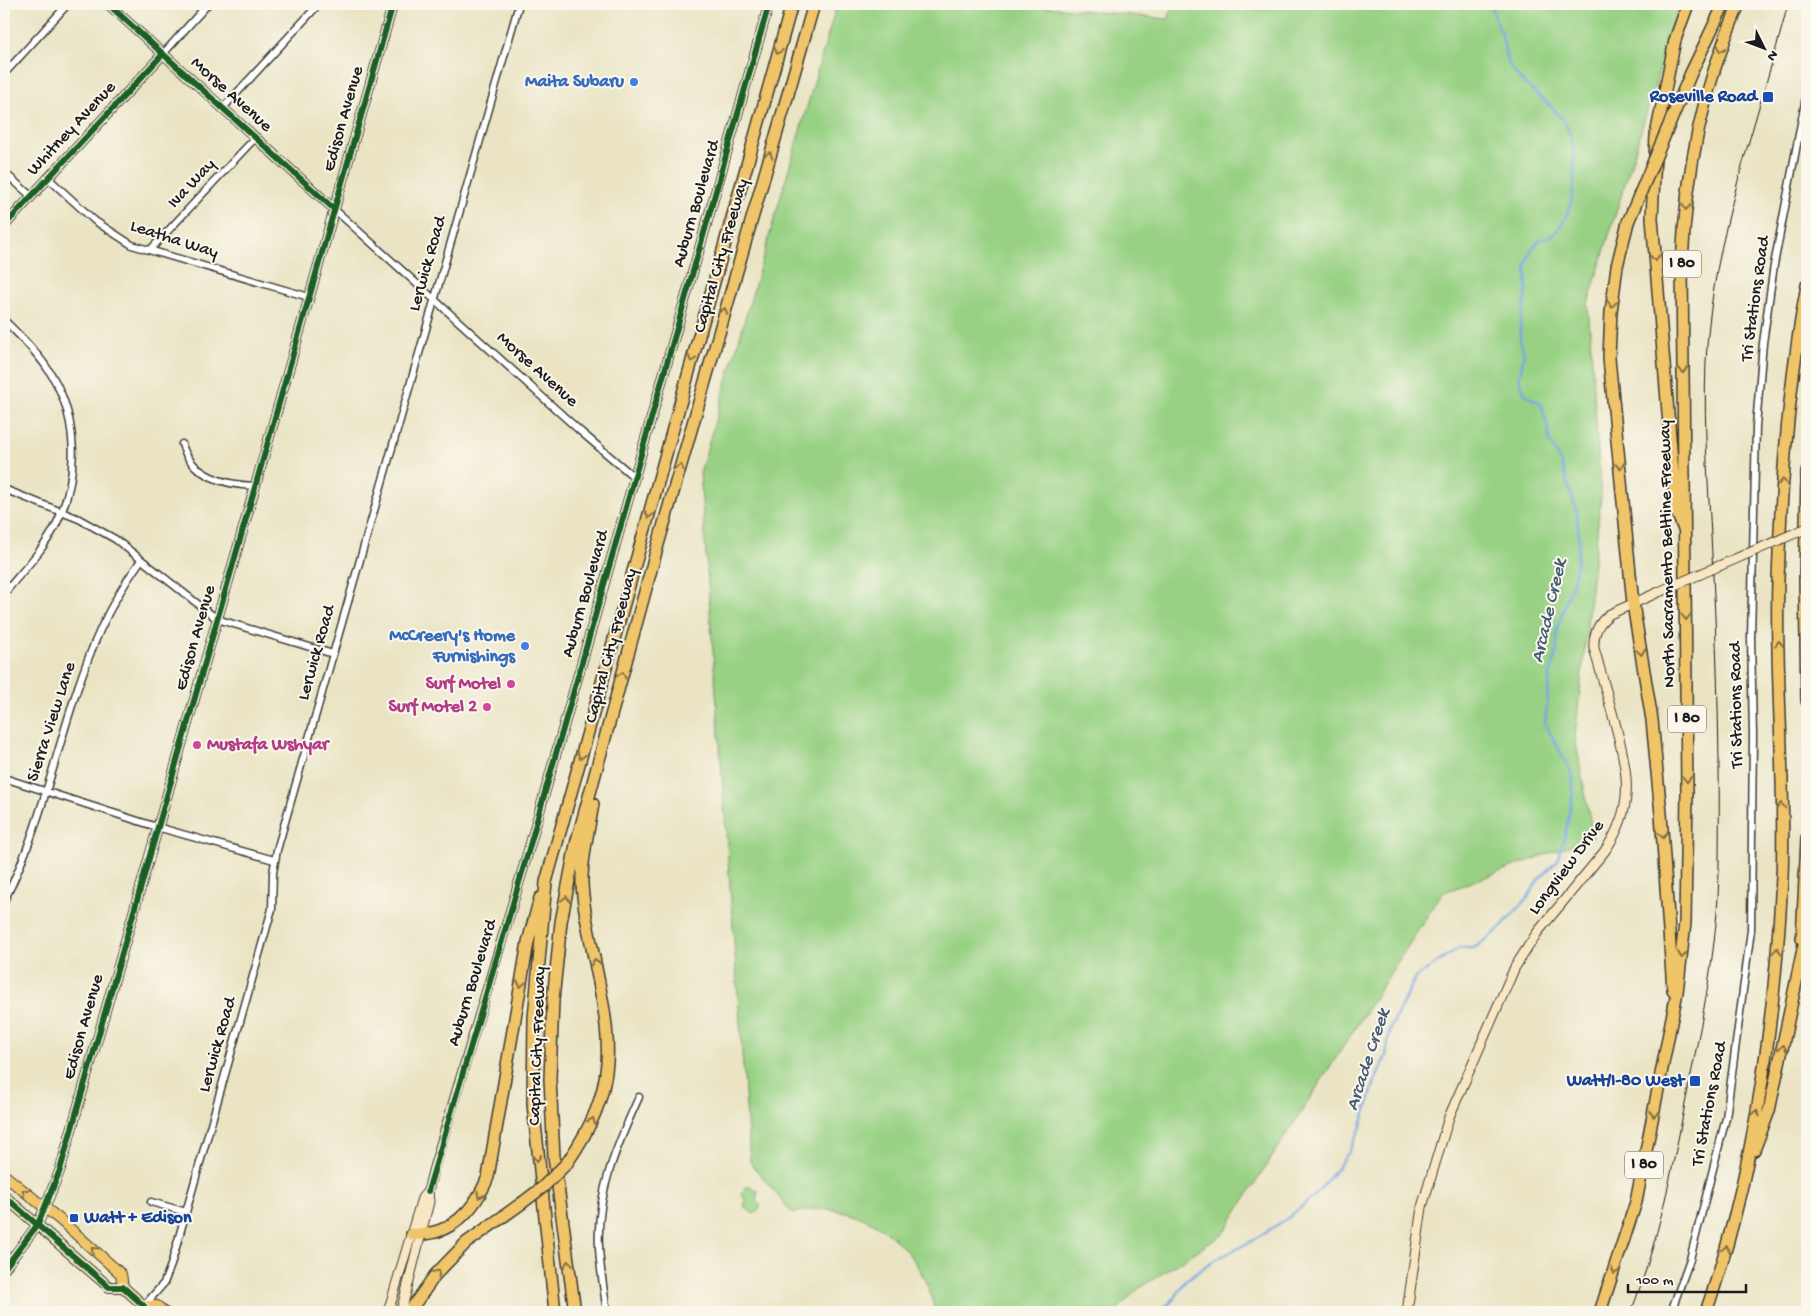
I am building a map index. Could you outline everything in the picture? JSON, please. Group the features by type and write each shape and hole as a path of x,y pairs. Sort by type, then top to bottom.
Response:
{"highway":[{"name":"Capital City Freeway","path":"555,1312 533,1104 534,1018 546,882 792,4"},
{"name":"Capital City Freeway","path":"575,1312 554,1157 550,1079 553,1000 562,922 576,844 665,519 814,4"},
{"path":"1686,533 1676,510 1652,218 1656,136 1676,40 1688,4"},
{"path":"1673,1015 1662,814 1652,720 1633,604 1609,358 1613,294 1628,222 1691,73 1724,4"},
{"name":"North Sacramento Beltline Freeway","path":"1600,1312 1636,1202 1682,962 1686,906 1686,533 1682,264 1684,224 1691,158 1706,93 1738,4"},
{"path":"1706,1312 1730,1233 1743,1178 1757,1106 1777,955 1782,865 1778,581 1786,438 1799,330 1807,285"},
{"path":"1807,472 1805,581 1807,701"},
{"path":"409,1312 436,1274 466,1243 543,1187 568,1163 593,1121 603,1092 608,1061 608,1029 586,918 582,879 587,839 609,722"},
{"path":"1801,963 1807,838"},
{"path":"416,1234 452,1225 468,1213 481,1196 488,1178 528,942 533,919 546,882"},
{"path":"1743,1178 1769,1111 1807,930"}],"main road":[{"path":"4,1175 46,1208 121,1274 122,1287 145,1309 157,1306 164,1312"},
{"path":"4,1196 109,1287 122,1287"}],"street":[{"path":"4,74 68,4"},
{"name":"Morse Avenue","path":"108,4 580,431 634,476"},
{"name":"Whitney Avenue","path":"4,226 208,4"},
{"path":"223,108 319,4"},
{"name":"Edison Avenue","path":"4,1269 38,1224 60,1170 393,4"},
{"name":"Lerwick Road","path":"145,1309 168,1275 272,909 274,860 519,4"},
{"name":"Auburn Boulevard","path":"388,1312 429,1202 428,1191 532,835 769,4"},
{"name":"Tri Stations Road","path":"1671,1312 1690,1259 1725,1120 1752,930 1753,735 1751,637 1756,426 1763,343 1774,265 1807,92"},
{"name":"Iva Way","path":"150,250 256,138"},
{"path":"4,172 30,196"},
{"name":"Leatha Way","path":"48,178 107,230 132,245 309,297"},
{"path":"4,320 46,366 65,405 73,453 70,485 62,512 46,542 4,594"},
{"path":"182,444 191,463 203,472 232,484 255,486"},
{"path":"4,489 98,528 142,560 217,620 333,654"},
{"name":"Longview Drive","path":"1407,1312 1422,1207 1439,1144 1506,985 1515,967 1537,934 1608,847 1624,813 1627,790 1625,763 1594,640 1595,632 1603,619 1633,604 1807,528"},
{"name":"Sierra View Lane","path":"4,901 28,844 84,670 101,628 126,581 142,560"},
{"path":"4,778 158,827 274,860"},
{"path":"607,1312 598,1246 600,1210 610,1166 639,1097"},
{"path":"151,1202 186,1212"},
{"name":"Auburn Boulevard","path":"401,1312 416,1234"}],"green space":[{"path":"837,4 1020,4 1168,19 1174,4 1680,4 1588,304 1601,496 1575,737 1593,837 1442,893 1222,1235 1138,1289 1115,1312 931,1312 934,1307 928,1287 919,1269 893,1237 877,1225 858,1216 839,1211 815,1209 792,1213 750,1162 700,473"},
{"path":"748,1185 758,1191 756,1201 761,1206 754,1214 744,1207 746,1200 741,1194"}],"waterway":[{"name":"Arcade Creek","path":"1160,1312 1175,1298 1186,1280 1211,1262 1250,1242 1288,1218 1314,1196 1349,1152 1359,1132 1375,1081 1386,1056 1390,1029 1415,978 1459,948 1474,948 1496,932 1527,899 1539,879 1557,861 1565,835 1573,793 1573,776 1545,723 1550,675 1557,650 1557,629 1575,575 1579,542 1577,513 1561,463 1549,440 1548,428 1541,404 1525,394 1519,379 1524,354 1520,338 1520,324 1527,290 1526,265 1532,249 1540,240 1553,235 1562,224 1569,209 1573,192 1574,156 1567,127 1562,118 1548,103 1523,82 1508,63 1492,4"}],"tram line":[{"path":"1631,1312 1657,1233 1670,1180 1709,981 1716,922 1719,862 1718,718 1715,611 1705,414 1706,361 1710,315 1717,270 1738,181 1788,4"}],"cycle path":[{"path":"108,4 334,209"},
{"path":"4,1269 38,1224 60,1170 393,4"},
{"path":"428,1191 526,859 769,4"},
{"path":"4,226 163,54"},
{"path":"4,1196 109,1287 123,1287 144,1306 145,1312"}],"place":[{"name":"Maita Subaru","path":"634,82"},
{"name":"Roseville Road","path":"1768,97"},
{"name":"McCreery's Home Furnishings","path":"525,646"},
{"name":"Surf Motel","path":"511,684"},
{"name":"Surf Motel 2","path":"487,707"},
{"name":"Mustafa Wshyar","path":"197,745"},
{"name":"Watt/I-80 West","path":"1695,1081"},
{"name":"Watt + Edison","path":"74,1218"}]}
